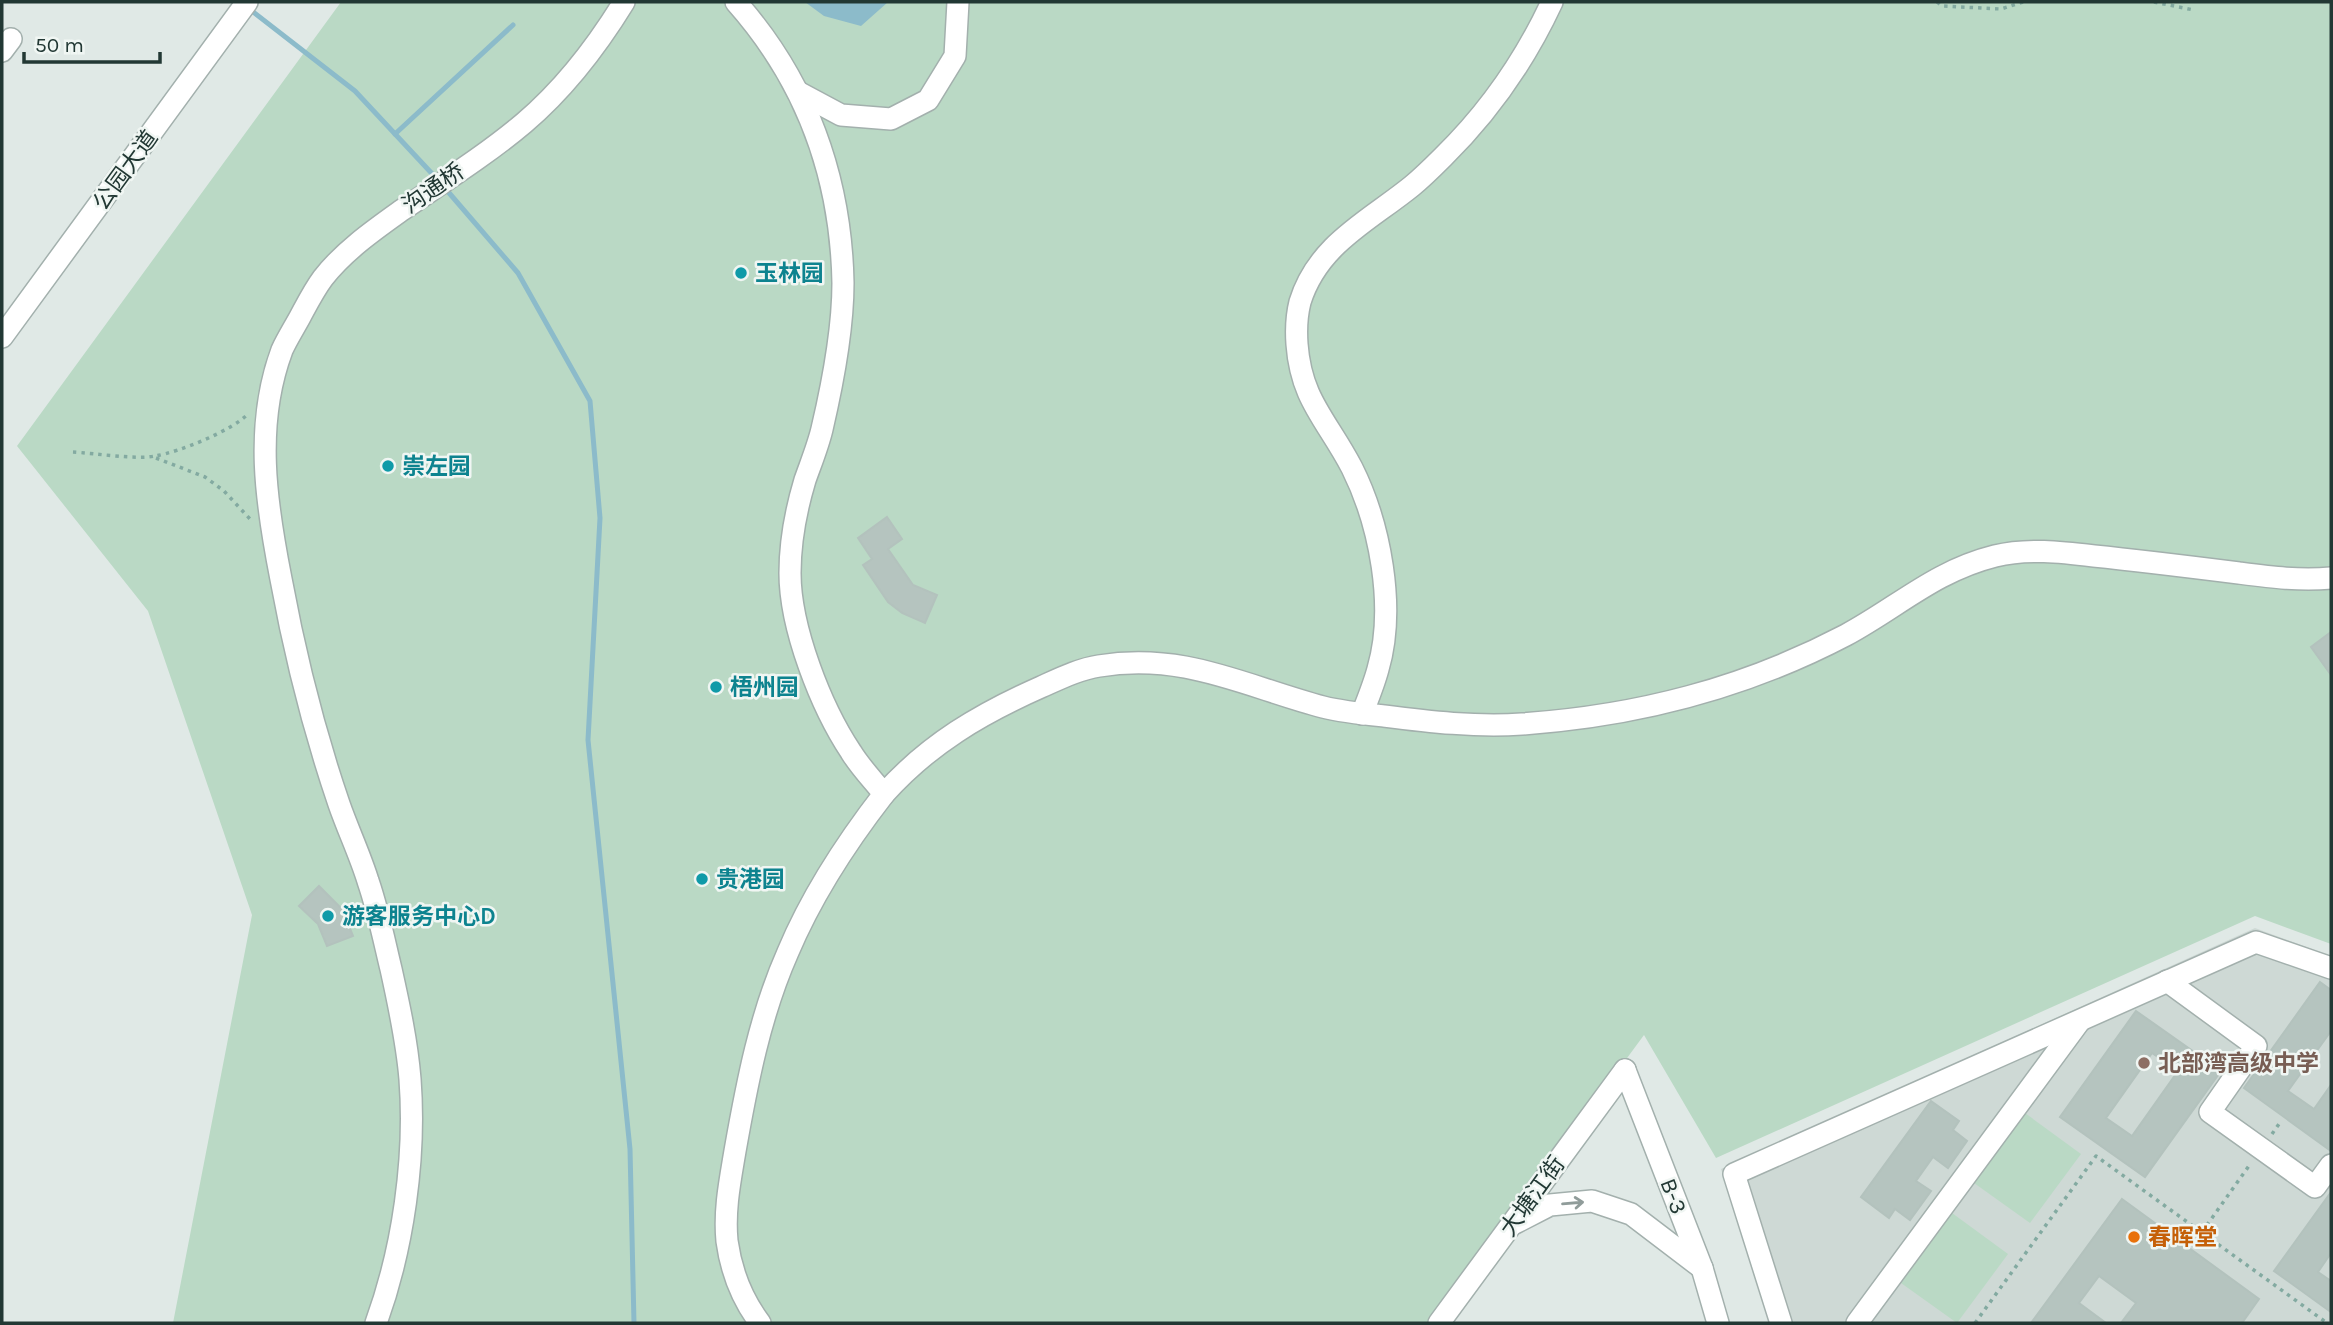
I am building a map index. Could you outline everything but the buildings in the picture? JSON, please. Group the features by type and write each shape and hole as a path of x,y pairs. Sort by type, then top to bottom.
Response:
{"street":[{"name":"公园大道","path":"2,337 247,2"},
{"name":"沟通桥","path":"376,1323 386,1295 401,1226 408,1173 410,1080 404,1031 383,933 369,884 339,804 296,655 269,519 264,435 272,388 283,348 322,279 354,246 378,227 525,122 557,90 603,36 624,2"},
{"path":"736,2 759,30 798,92 819,138 833,190 843,284 839,334 821,432 794,525 790,574 796,627 831,719 851,753 884,794"},
{"path":"798,92 841,115 891,119 928,100 955,56 958,2"},
{"path":"1362,714 1379,667 1384,636 1380,548 1372,518 1352,468 1308,394 1299,368 1296,333 1300,302 1316,267 1345,234 1413,185 1479,117 1517,69 1552,2"},
{"path":"760,1323 735,1280 727,1240 727,1196 744,1098 771,996 808,909 860,825 909,766 980,715 1059,679 1096,666 1158,662 1194,667 1326,708 1362,714 1483,725 1586,718 1664,705 1736,683 1850,633 1953,569 2008,554 2030,551 2066,553 2274,578 2331,578"},
{"path":"1781,1323 1734,1174 2256,942 2331,968"},
{"path":"2168,981 2256,1046 2210,1112 2315,1187 2331,1165"},
{"path":"1857,1323 2081,1020"},
{"name":"大塘江街","path":"1440,1323 1625,1070"},
{"name":"B-3","path":"1625,1070 1702,1268 1718,1323"},
{"path":"1510,1226 1550,1205 1592,1201 1631,1214 1702,1268"}],"path":[{"path":"1937,2 1942,6 2001,9 2023,2"},
{"path":"2154,2 2194,10"},
{"path":"154,457 219,434 243,419 250,411"},
{"path":"73,452 154,457 205,477 224,491 274,543"},
{"path":"2202,1232 2281,1121"},
{"path":"1975,1323 2096,1156 2327,1323"}],"shaded area":[{"name":"北部湾高级中学","path":"2255,928 2331,956 2331,1323 1770,1323 1721,1169"}],"green space":[{"path":"341,2 2331,2 2331,944 2255,916 1716,1158 1644,1035 1432,1323 173,1323 252,915 148,611 17,446"},
{"path":"2025,1113 2081,1154 2030,1223 1974,1183"},
{"path":"1952,1213 2008,1254 1957,1323 1901,1283"}],"water":[{"path":"805,2 888,2 861,26 824,16"}],"waterway":[{"path":"248,8 355,91 437,179"},
{"path":"395,134 513,25"},
{"path":"444,187 518,273 590,401 600,518 588,740 630,1149 634,1323"}],"place":[{"name":"玉林园","path":"741,273"},
{"name":"崇左园","path":"388,466"},
{"name":"梧州园","path":"716,687"},
{"name":"贵港园","path":"702,879"},
{"name":"游客服务中心D","path":"328,916"},
{"name":"北部湾高级中学","path":"2144,1063"},
{"name":"春晖堂","path":"2134,1237"}]}
